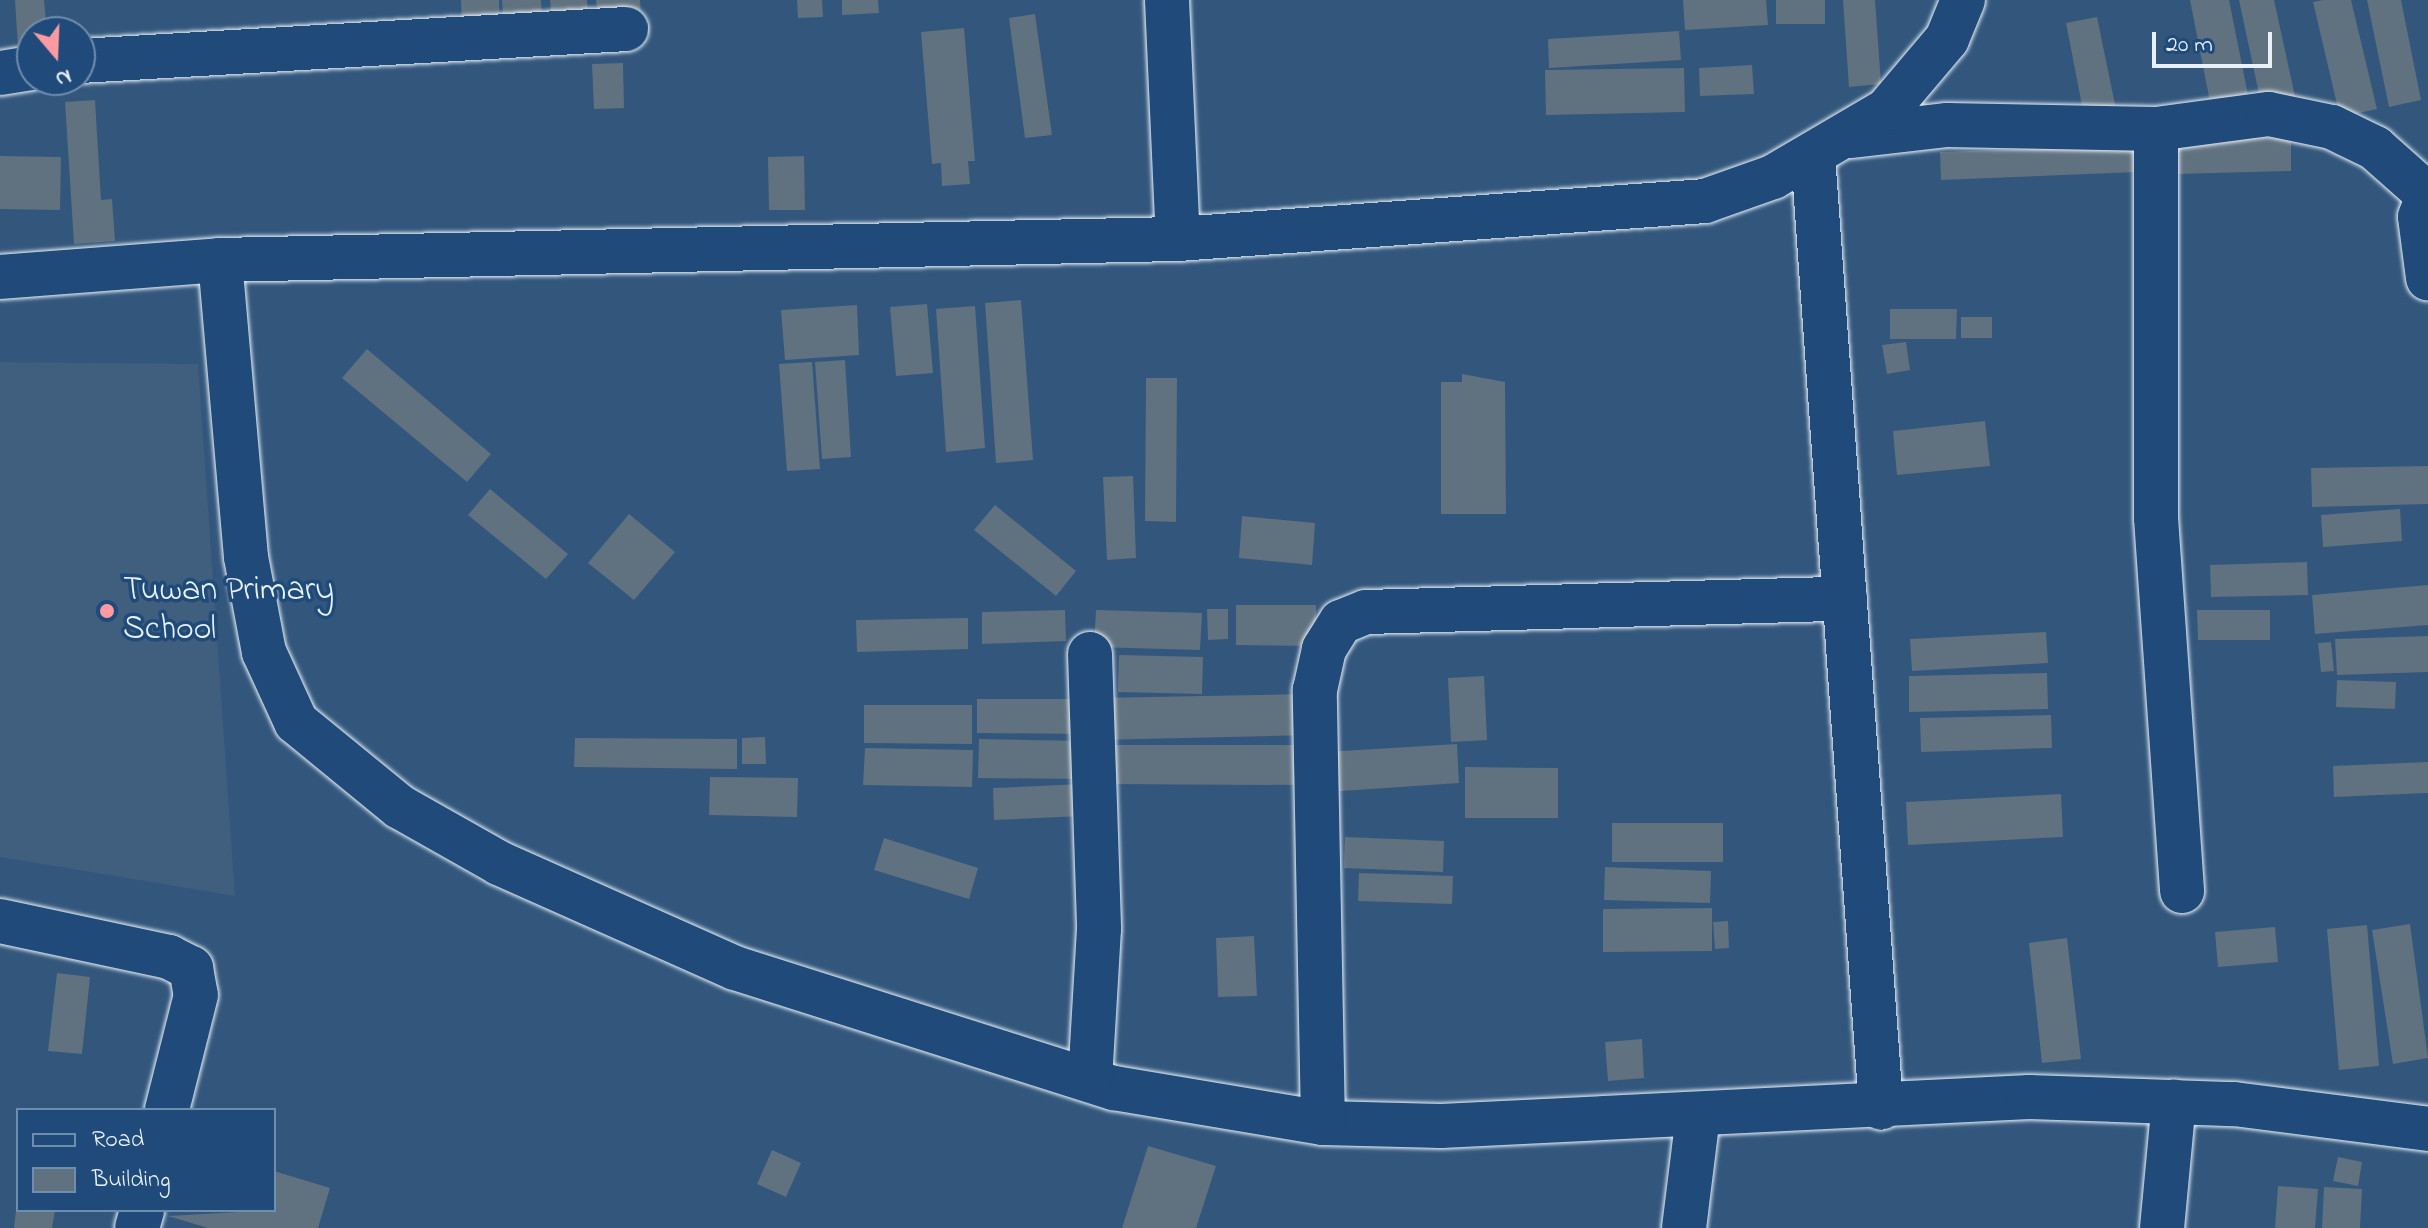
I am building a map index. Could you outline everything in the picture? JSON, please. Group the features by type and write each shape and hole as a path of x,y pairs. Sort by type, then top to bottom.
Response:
{"street":[{"path":"1167,0 1178,239"},
{"path":"0,277 220,260 1178,239 1705,201 1828,147 1887,110 1947,39 1963,0"},
{"path":"96,60 626,29"},
{"path":"1828,147 1947,125 2156,129 2269,114 2332,127 2375,148 2428,196 2420,217 2428,278"},
{"path":"2156,129 2156,518 2182,891"},
{"path":"1828,147 1845,599 1881,1108"},
{"path":"220,260 246,557 264,652 296,722 400,807 619,921 735,968 1090,1079 1323,1123 1698,1116 1881,1108 2029,1097 2174,1102 2428,1129"},
{"path":"1323,1123 1315,690 1324,649 1341,622 1366,612 1845,599"},
{"path":"1090,654 1099,929 1090,1079"},
{"path":"0,921 169,957 191,968 196,995 168,1108"},
{"path":"2162,1228 2174,1102"},
{"path":"1684,1228 1698,1116"}],"shaded area":[{"name":"Tuwan Primary School","path":"0,362 198,364 235,896 0,857"}],"building":[{"path":"15,0 44,0 46,16 16,16"},
{"path":"461,0 499,0 500,34 462,35"},
{"path":"502,0 541,0 542,27 504,29"},
{"path":"550,0 587,0 588,17 552,19"},
{"path":"596,0 640,0 641,16 598,20"},
{"path":"797,0 822,0 823,17 798,18"},
{"path":"842,0 878,0 879,13 842,15"},
{"path":"1683,0 1766,0 1768,25 1685,30"},
{"path":"1776,0 1825,0 1825,24 1776,24"},
{"path":"1843,0 1875,0 1881,84 1849,87"},
{"path":"2190,0 2229,0 2251,110 2213,117"},
{"path":"2239,0 2274,0 2296,101 2262,108"},
{"path":"2351,0 2377,109 2340,117 2313,2"},
{"path":"2367,0 2401,0 2421,100 2389,107"},
{"path":"1035,14 1052,135 1025,138 1009,18"},
{"path":"2097,17 2118,119 2086,126 2066,23"},
{"path":"964,28 975,161 968,161 970,184 942,186 941,163 932,164 921,32"},
{"path":"1679,31 1681,60 1549,68 1548,39"},
{"path":"623,63 624,108 594,109 592,64"},
{"path":"1752,65 1754,94 1700,96 1699,68"},
{"path":"1684,68 1685,112 1546,115 1545,70"},
{"path":"95,100 101,200 112,199 115,241 74,244 65,102"},
{"path":"2291,137 2291,171 2176,174 2175,141"},
{"path":"2137,145 2138,172 1941,180 1940,152"},
{"path":"0,156 61,157 60,210 0,209"},
{"path":"804,156 805,210 769,210 768,157"},
{"path":"1021,300 1033,460 996,463 985,303"},
{"path":"927,304 933,373 896,376 890,307"},
{"path":"857,305 859,355 785,360 781,310"},
{"path":"975,306 985,448 946,452 936,309"},
{"path":"1890,309 1957,309 1956,339 1890,339"},
{"path":"1961,317 1992,317 1992,338 1961,338"},
{"path":"1906,342 1910,370 1887,374 1882,345"},
{"path":"367,349 491,454 467,482 342,378"},
{"path":"845,360 851,457 822,459 815,362"},
{"path":"812,362 820,469 787,471 779,364"},
{"path":"1462,374 1505,382 1506,514 1441,514 1441,382 1462,382"},
{"path":"1146,378 1177,378 1176,522 1145,521"},
{"path":"1985,421 1990,466 1897,475 1893,431"},
{"path":"2428,466 2428,504 2312,507 2311,468"},
{"path":"1133,476 1136,558 1107,560 1103,477"},
{"path":"490,489 568,554 546,579 468,515"},
{"path":"995,505 1076,571 1056,596 974,530"},
{"path":"2400,509 2402,541 2323,547 2321,515"},
{"path":"629,514 675,552 634,600 588,563"},
{"path":"1242,516 1315,523 1312,565 1239,558"},
{"path":"2307,562 2308,595 2211,597 2210,565"},
{"path":"2428,585 2428,625 2315,634 2312,595"},
{"path":"1236,605 1316,605 1316,646 1236,645"},
{"path":"1207,609 1228,609 1228,639 1208,640"},
{"path":"1065,610 1066,641 982,644 982,612"},
{"path":"1096,610 1202,613 1200,650 1094,647"},
{"path":"2197,610 2270,610 2270,640 2198,640"},
{"path":"968,618 968,649 857,652 856,620"},
{"path":"2046,632 2048,663 1912,671 1910,639"},
{"path":"2428,636 2428,672 2337,675 2335,639"},
{"path":"2331,642 2334,671 2321,672 2318,643"},
{"path":"1119,655 1203,657 1202,694 1118,692"},
{"path":"2047,673 2048,709 1909,712 1909,676"},
{"path":"1484,676 1487,740 1451,742 1448,678"},
{"path":"2337,680 2396,682 2395,709 2336,707"},
{"path":"1310,694 1311,735 1096,740 1095,698"},
{"path":"977,699 1082,699 1082,734 977,733"},
{"path":"864,705 972,705 972,744 864,743"},
{"path":"2051,715 2052,748 1921,752 1920,718"},
{"path":"765,737 766,764 742,764 742,738"},
{"path":"575,738 737,739 737,769 574,767"},
{"path":"979,739 1084,741 1084,779 978,778"},
{"path":"1457,744 1459,783 1327,792 1325,752"},
{"path":"1103,745 1296,745 1295,785 1102,784"},
{"path":"865,748 973,750 972,787 863,785"},
{"path":"2428,762 2428,793 2334,797 2333,766"},
{"path":"1465,767 1558,768 1558,818 1465,818"},
{"path":"710,777 798,778 797,817 709,815"},
{"path":"1082,784 1083,816 994,820 993,788"},
{"path":"2061,794 2063,837 1908,845 1906,802"},
{"path":"1612,823 1723,823 1723,862 1612,862"},
{"path":"1345,837 1444,841 1443,872 1344,868"},
{"path":"884,838 978,868 969,899 874,870"},
{"path":"1605,867 1711,871 1710,903 1604,900"},
{"path":"1359,873 1453,876 1452,904 1358,901"},
{"path":"1712,908 1712,951 1603,952 1603,909"},
{"path":"1728,921 1729,948 1715,949 1713,922"},
{"path":"2410,924 2428,1058 2393,1064 2372,930"},
{"path":"2367,925 2379,1066 2339,1070 2327,929"},
{"path":"2275,927 2278,962 2218,967 2215,932"},
{"path":"1254,936 1257,996 1218,997 1216,938"},
{"path":"2067,938 2081,1059 2042,1063 2029,943"},
{"path":"57,973 90,977 82,1054 48,1051"},
{"path":"1642,1039 1644,1078 1608,1081 1605,1042"},
{"path":"1148,1146 1216,1166 1196,1228 1122,1228"},
{"path":"772,1150 801,1163 786,1197 757,1184"},
{"path":"2338,1157 2362,1162 2358,1186 2333,1181"},
{"path":"276,1172 330,1188 318,1228 208,1228 168,1216 276,1212"},
{"path":"2278,1186 2318,1189 2315,1228 2275,1228"},
{"path":"2324,1187 2362,1189 2360,1228 2322,1228"},
{"path":"16,1210 55,1212 52,1228 14,1228"}],"place":[{"name":"Tuwan Primary School","path":"107,611"}]}
